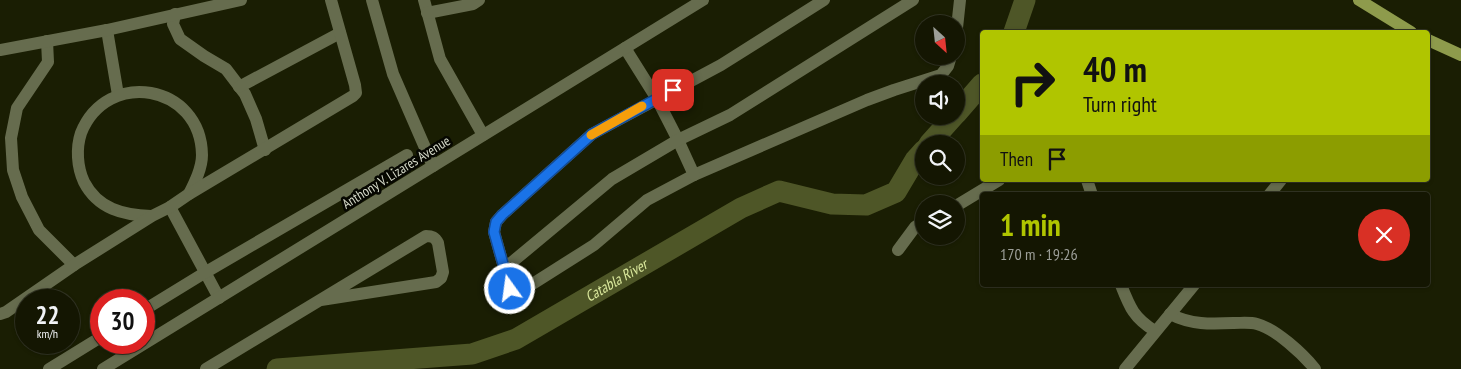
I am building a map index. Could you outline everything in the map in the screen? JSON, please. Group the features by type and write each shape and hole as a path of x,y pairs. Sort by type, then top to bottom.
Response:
{"main road":[{"path":"1359,0 1403,30"},
{"path":"1430,41 1461,55"}],"street":[{"path":"0,50 107,30 241,0"},
{"path":"0,314 6,312 74,265 152,216 353,96 356,93 355,85 331,0"},
{"path":"372,0 393,74 433,166"},
{"path":"424,0 440,59 483,136"},
{"path":"427,13 473,4 480,0"},
{"name":"Anthony V. Lizares Avenue","path":"103,369 118,365 219,298 703,0"},
{"path":"824,0 721,65 592,134 502,215 496,222 494,232 510,289 514,292 523,290 594,244 647,200 694,175 867,100 941,75 948,65"},
{"path":"505,268 612,179 678,140 730,115 913,0"},
{"path":"958,15 960,0"},
{"path":"175,14 173,24 180,39 226,69 245,94 256,119 265,150"},
{"path":"107,30 118,95"},
{"path":"239,86 340,33"},
{"path":"47,41 48,62 18,108 11,138 13,170 22,197 39,230 74,265"},
{"path":"625,48 657,98 694,175"},
{"path":"152,216 133,215 113,210 96,198 84,181 78,162 78,141 86,121 100,106 118,95 138,91 158,94 176,103 191,117 200,135 202,156 198,175 189,194"},
{"path":"155,303 407,155"},
{"path":"965,201 996,182"},
{"path":"1271,192 1279,182"},
{"path":"170,207 219,298"},
{"path":"898,250 915,227"},
{"path":"206,369 426,236 432,236 436,239 443,272 441,278 436,282 321,300"},
{"path":"1122,287 1131,310 1139,320 1155,332"},
{"path":"1125,369 1192,287"},
{"path":"1170,314 1180,320 1199,324 1259,324 1292,345 1304,355 1315,369"},
{"path":"49,369 90,344"}],"waterway":[{"name":"Catabla River","path":"1015,30 1025,0"},
{"name":"Catabla River","path":"965,104 980,86"},
{"name":"Catabla River","path":"937,135 946,125"},
{"name":"Catabla River","path":"277,369 472,354 516,339 741,208 779,191 832,204 866,205 896,192 915,160"}],"slow traffic":[{"path":"591,135 642,106"}],"route":[{"path":"510,289 494,232 496,222 592,134 673,90"}]}
